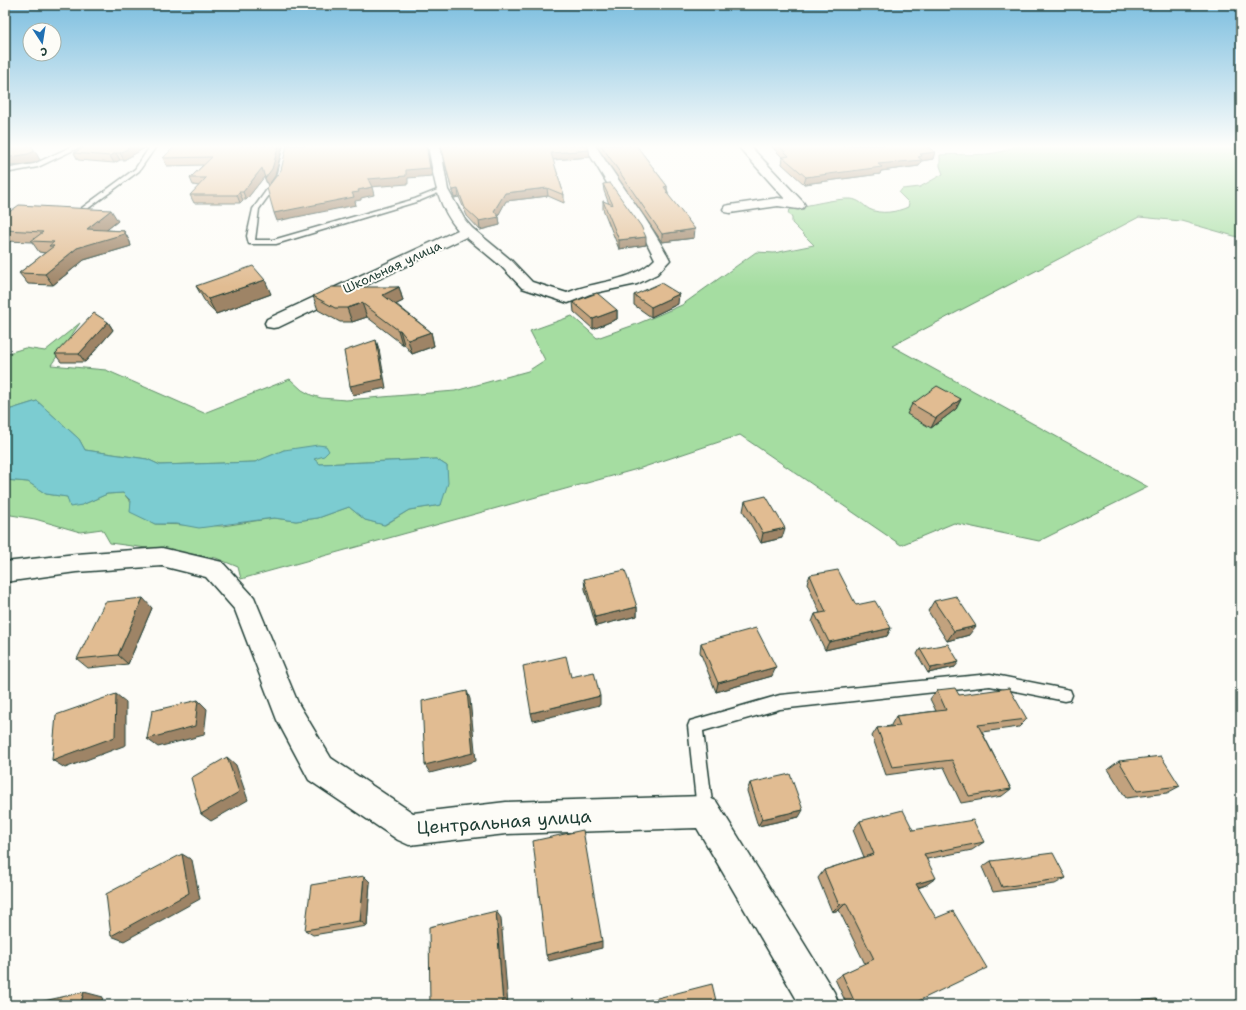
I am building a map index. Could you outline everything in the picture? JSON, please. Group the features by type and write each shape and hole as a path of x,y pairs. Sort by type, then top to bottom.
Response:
{"street":[{"path":"443,192 453,213 467,231 506,263 527,285 568,298 587,290 632,281 652,271 663,260 649,233 619,192"},
{"path":"730,209 778,202 798,205 786,192"},
{"name":"Школьная улица","path":"273,323 467,231"},
{"name":"Центральная улица","path":"5,572 76,563 162,557 214,569 246,604 287,711 320,769 409,829 506,818 705,812"},
{"path":"705,812 821,1005"}],"lane":[{"path":"73,217 107,192"},
{"path":"268,192 256,209 251,236 252,242 273,242 417,200 437,192"},
{"path":"705,812 695,726 780,702 990,680 1065,695"}],"green space":[{"path":"1241,192 1241,238 1181,221 1139,217 892,346 1148,487 1039,541 954,523 901,545 740,435 641,468 241,579 238,567 216,558 110,543 102,529 80,532 35,519 5,514 5,480 28,482 46,494 68,497 82,505 107,494 123,493 144,518 155,524 223,526 274,518 296,521 318,518 349,507 365,520 385,525 409,510 441,505 447,466 436,459 320,464 314,459 284,450 256,462 160,465 147,459 85,450 79,439 37,401 5,411 5,354 25,348 45,351 80,323 51,365 106,370 204,413 290,379 302,390 311,395 321,398 346,400 455,391 528,371 545,360 530,331 572,316 597,338 637,324 682,305 756,252 774,253 814,245 792,223 792,218 788,212 792,208 851,199 858,201 874,211 889,212 908,207 909,203 899,193"}],"water":[{"path":"37,401 79,439 85,450 147,459 160,465 255,462 284,450 318,445 326,446 329,451 324,456 314,459 320,464 436,459 447,466 448,483 441,505 409,510 384,525 365,520 349,507 318,518 296,521 274,518 199,528 177,524 155,524 130,512 131,501 123,493 107,494 82,505 70,507 67,497 46,494 28,482 5,480 5,411"}],"building":[{"path":"193,192 239,192 237,195 190,195"},
{"path":"268,192 358,192 352,193 354,197 274,213"},
{"path":"459,192 512,192 505,193 494,211 499,217 479,221 465,208"},
{"path":"607,192 617,192 641,226 646,237 619,240 603,201 613,205"},
{"path":"633,192 666,192 695,229 662,234"},
{"path":"19,205 111,210 87,229 124,231 124,234 77,248 45,274 19,273 54,246 49,246 54,242 31,241 43,232 5,230 5,215"},
{"path":"253,266 265,280 208,299 196,286"},
{"path":"661,283 679,294 651,307 634,295"},
{"path":"332,287 399,287 383,295 431,332 408,340 400,330 362,303 347,308 335,308 313,296"},
{"path":"597,293 617,310 593,319 573,302"},
{"path":"94,313 108,322 79,354 55,354"},
{"path":"376,340 383,379 350,386 344,351"},
{"path":"937,386 961,399 936,418 912,404"},
{"path":"766,496 785,528 763,533 745,501"},
{"path":"625,570 637,607 595,617 584,579"},
{"path":"838,570 856,605 875,601 891,628 829,642 815,614 826,612 810,575"},
{"path":"956,596 976,626 954,631 934,601"},
{"path":"143,598 118,655 77,659 105,602"},
{"path":"756,628 776,667 718,683 701,643"},
{"path":"948,644 959,662 931,668 920,649"},
{"path":"566,656 571,677 594,672 600,696 531,713 523,666"},
{"path":"955,688 959,695 1009,688 1027,719 978,725 1011,789 969,796 952,760 892,767 877,728 900,726 896,716 946,710 937,690"},
{"path":"467,691 473,753 425,765 422,701"},
{"path":"116,694 115,737 52,760 56,715"},
{"path":"198,700 195,726 147,739 152,711"},
{"path":"1161,756 1180,786 1137,791 1119,761"},
{"path":"227,757 239,792 201,814 191,778"},
{"path":"790,774 803,810 762,819 750,783"},
{"path":"903,810 913,830 973,820 984,842 924,854 936,878 916,884 936,918 953,911 987,968 910,1005 856,1005 842,974 874,959 846,903 839,905 824,870 874,854 860,821"},
{"path":"583,830 602,941 546,955 533,841"},
{"path":"1053,853 1066,878 1002,887 991,861"},
{"path":"182,854 189,893 111,936 106,894"},
{"path":"364,876 360,921 305,930 311,885"},
{"path":"496,911 503,1005 430,1005 429,927"},
{"path":"712,984 717,1005 634,1004"},
{"path":"84,992 80,1005 26,1005"},
{"path":"1156,999 1160,1005 1100,1004"}]}
